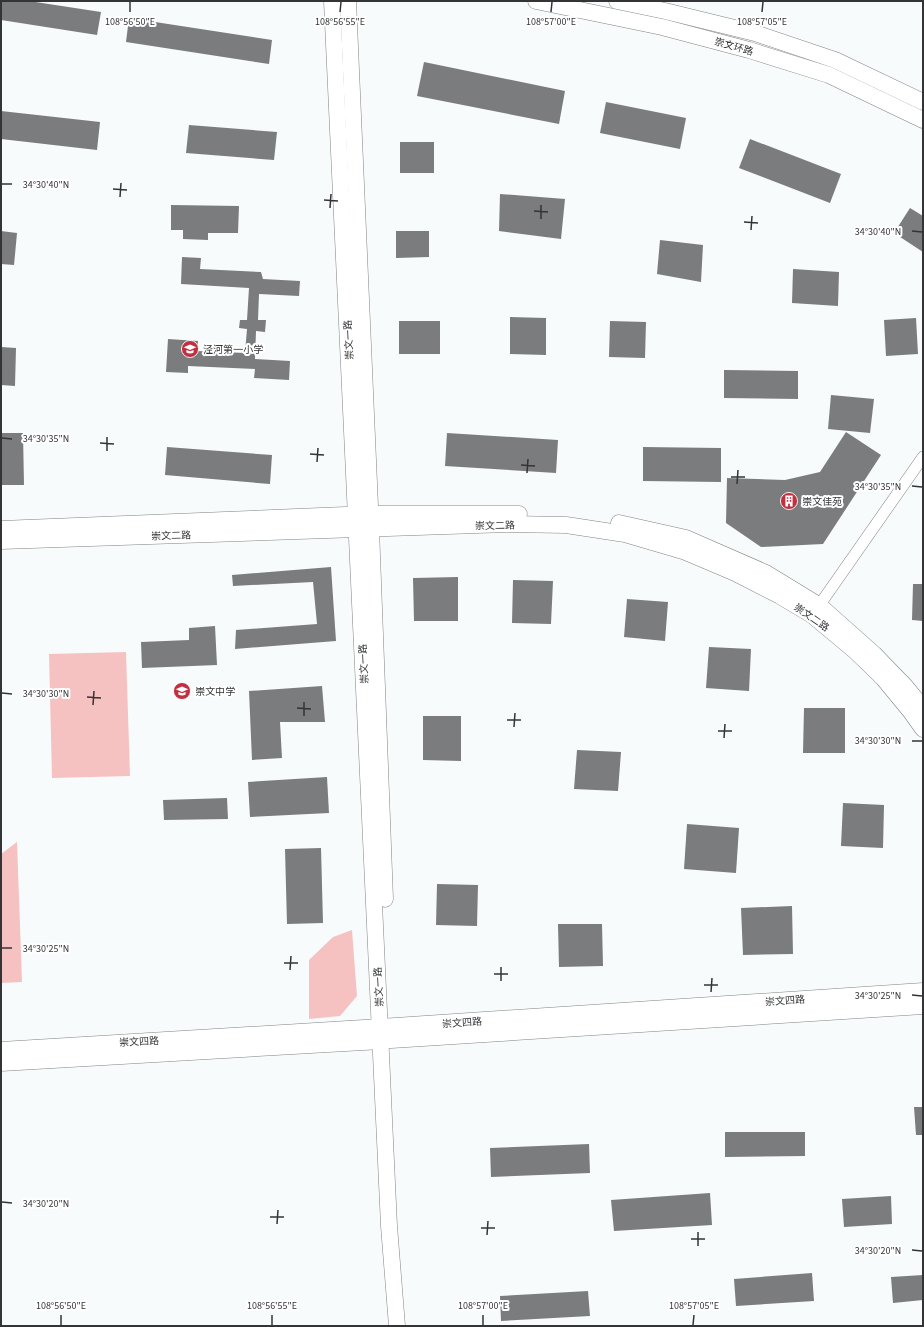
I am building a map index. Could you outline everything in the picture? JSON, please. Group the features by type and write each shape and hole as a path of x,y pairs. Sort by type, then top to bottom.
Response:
{"street":[{"name":"崇文一路","path":"332,1 363,522"},
{"name":"崇文一路","path":"348,1 363,522 385,1034 389,1226 398,1326"},
{"name":"崇文环路","path":"536,1 662,27 756,52 829,75 923,120"},
{"name":"崇文环路","path":"618,1 755,33 835,60 923,102"},
{"path":"816,610 923,457"},
{"name":"崇文二路","path":"1,541 363,522"},
{"name":"崇文二路","path":"1,529 363,522 566,525 624,534 683,551 734,573 780,596 816,610 874,654 905,686 923,708"},
{"name":"崇文二路","path":"816,610 883,678 923,729"},
{"name":"崇文四路","path":"1,1063 923,991"},
{"name":"崇文四路","path":"1,1050 385,1034 923,1006"},
{"name":"崇文一路","path":"385,1034 408,1326"}],"shaded area":[{"path":"126,652 130,776 52,778 49,654"},
{"path":"17,842 22,982 1,983 1,854"},
{"path":"352,930 357,996 340,1016 309,1019 309,960 333,937"}],"building":[{"path":"1,1 29,1 101,12 97,35 1,20"},
{"path":"129,18 272,40 269,64 126,42"},
{"path":"424,62 565,91 559,124 417,96"},
{"path":"606,102 686,118 680,149 600,133"},
{"path":"1,111 100,122 97,150 1,139"},
{"path":"189,125 277,132 274,160 186,153"},
{"path":"750,139 841,174 830,203 739,168"},
{"path":"400,142 434,142 434,173 400,173"},
{"path":"500,194 565,199 561,239 499,231"},
{"path":"171,205 239,206 238,233 208,233 208,240 183,239 183,230 171,230"},
{"path":"910,208 923,216 923,252 894,233"},
{"path":"1,231 17,233 14,265 1,264"},
{"path":"396,231 429,231 429,257 396,258"},
{"path":"660,240 703,245 701,282 657,274"},
{"name":"泾河第一小学","path":"182,257 201,258 200,269 261,272 263,279 300,281 299,296 259,294 258,320 266,320 265,332 256,331 255,359 290,361 289,380 254,378 255,369 188,366 188,373 166,372 168,339 198,341 197,351 245,353 247,329 239,328 240,320 247,320 249,288 181,284"},
{"path":"793,269 839,272 838,306 792,303"},
{"path":"510,317 546,318 546,355 510,354"},
{"path":"916,318 918,354 886,356 884,320"},
{"path":"399,321 440,321 440,354 399,354"},
{"path":"610,321 646,322 645,358 609,357"},
{"path":"1,347 16,348 15,386 1,385"},
{"path":"724,370 798,371 798,399 724,398"},
{"path":"831,395 874,399 870,433 828,429"},
{"name":"崇文佳苑","path":"846,432 881,455 823,544 761,547 726,523 727,478 785,480 820,472"},
{"path":"1,433 23,433 24,485 1,485"},
{"path":"447,433 558,440 556,473 445,466"},
{"path":"167,447 272,455 270,484 165,475"},
{"path":"643,447 721,448 721,482 643,481"},
{"path":"331,567 336,641 235,649 236,630 317,624 313,582 233,586 232,575"},
{"path":"458,577 458,621 414,621 413,578"},
{"path":"513,580 553,581 551,624 512,623"},
{"path":"913,584 923,584 923,621 912,620"},
{"path":"627,599 668,602 665,641 624,637"},
{"name":"崇文中学","path":"215,626 217,665 142,668 141,642 189,640 189,628"},
{"path":"709,647 751,649 749,691 706,688"},
{"name":"崇文中学","path":"322,686 325,722 280,722 282,758 252,760 249,691"},
{"path":"804,708 845,708 845,753 803,753"},
{"path":"423,716 461,716 461,761 423,760"},
{"path":"577,750 621,752 618,791 574,789"},
{"path":"327,777 329,813 250,817 248,782"},
{"path":"227,798 228,819 164,820 163,800"},
{"path":"843,803 884,805 883,848 841,846"},
{"path":"687,824 739,828 736,873 684,869"},
{"path":"321,848 323,923 287,924 285,849"},
{"path":"437,884 478,885 477,926 436,925"},
{"path":"792,906 793,954 743,955 741,908"},
{"path":"558,924 602,924 603,966 559,967"},
{"path":"914,1107 923,1107 923,1135 916,1135"},
{"path":"725,1132 805,1132 805,1156 725,1157"},
{"path":"589,1144 590,1173 491,1177 490,1148"},
{"path":"710,1193 712,1225 614,1231 611,1200"},
{"path":"891,1196 892,1224 844,1227 842,1199"},
{"path":"812,1273 814,1301 736,1306 734,1279"},
{"path":"923,1275 923,1300 893,1303 891,1277"},
{"path":"588,1291 590,1316 501,1321 500,1296"}],"place":[{"name":"泾河第一小学","path":"190,349"},
{"name":"崇文佳苑","path":"789,501"},
{"name":"崇文中学","path":"182,691"}]}
